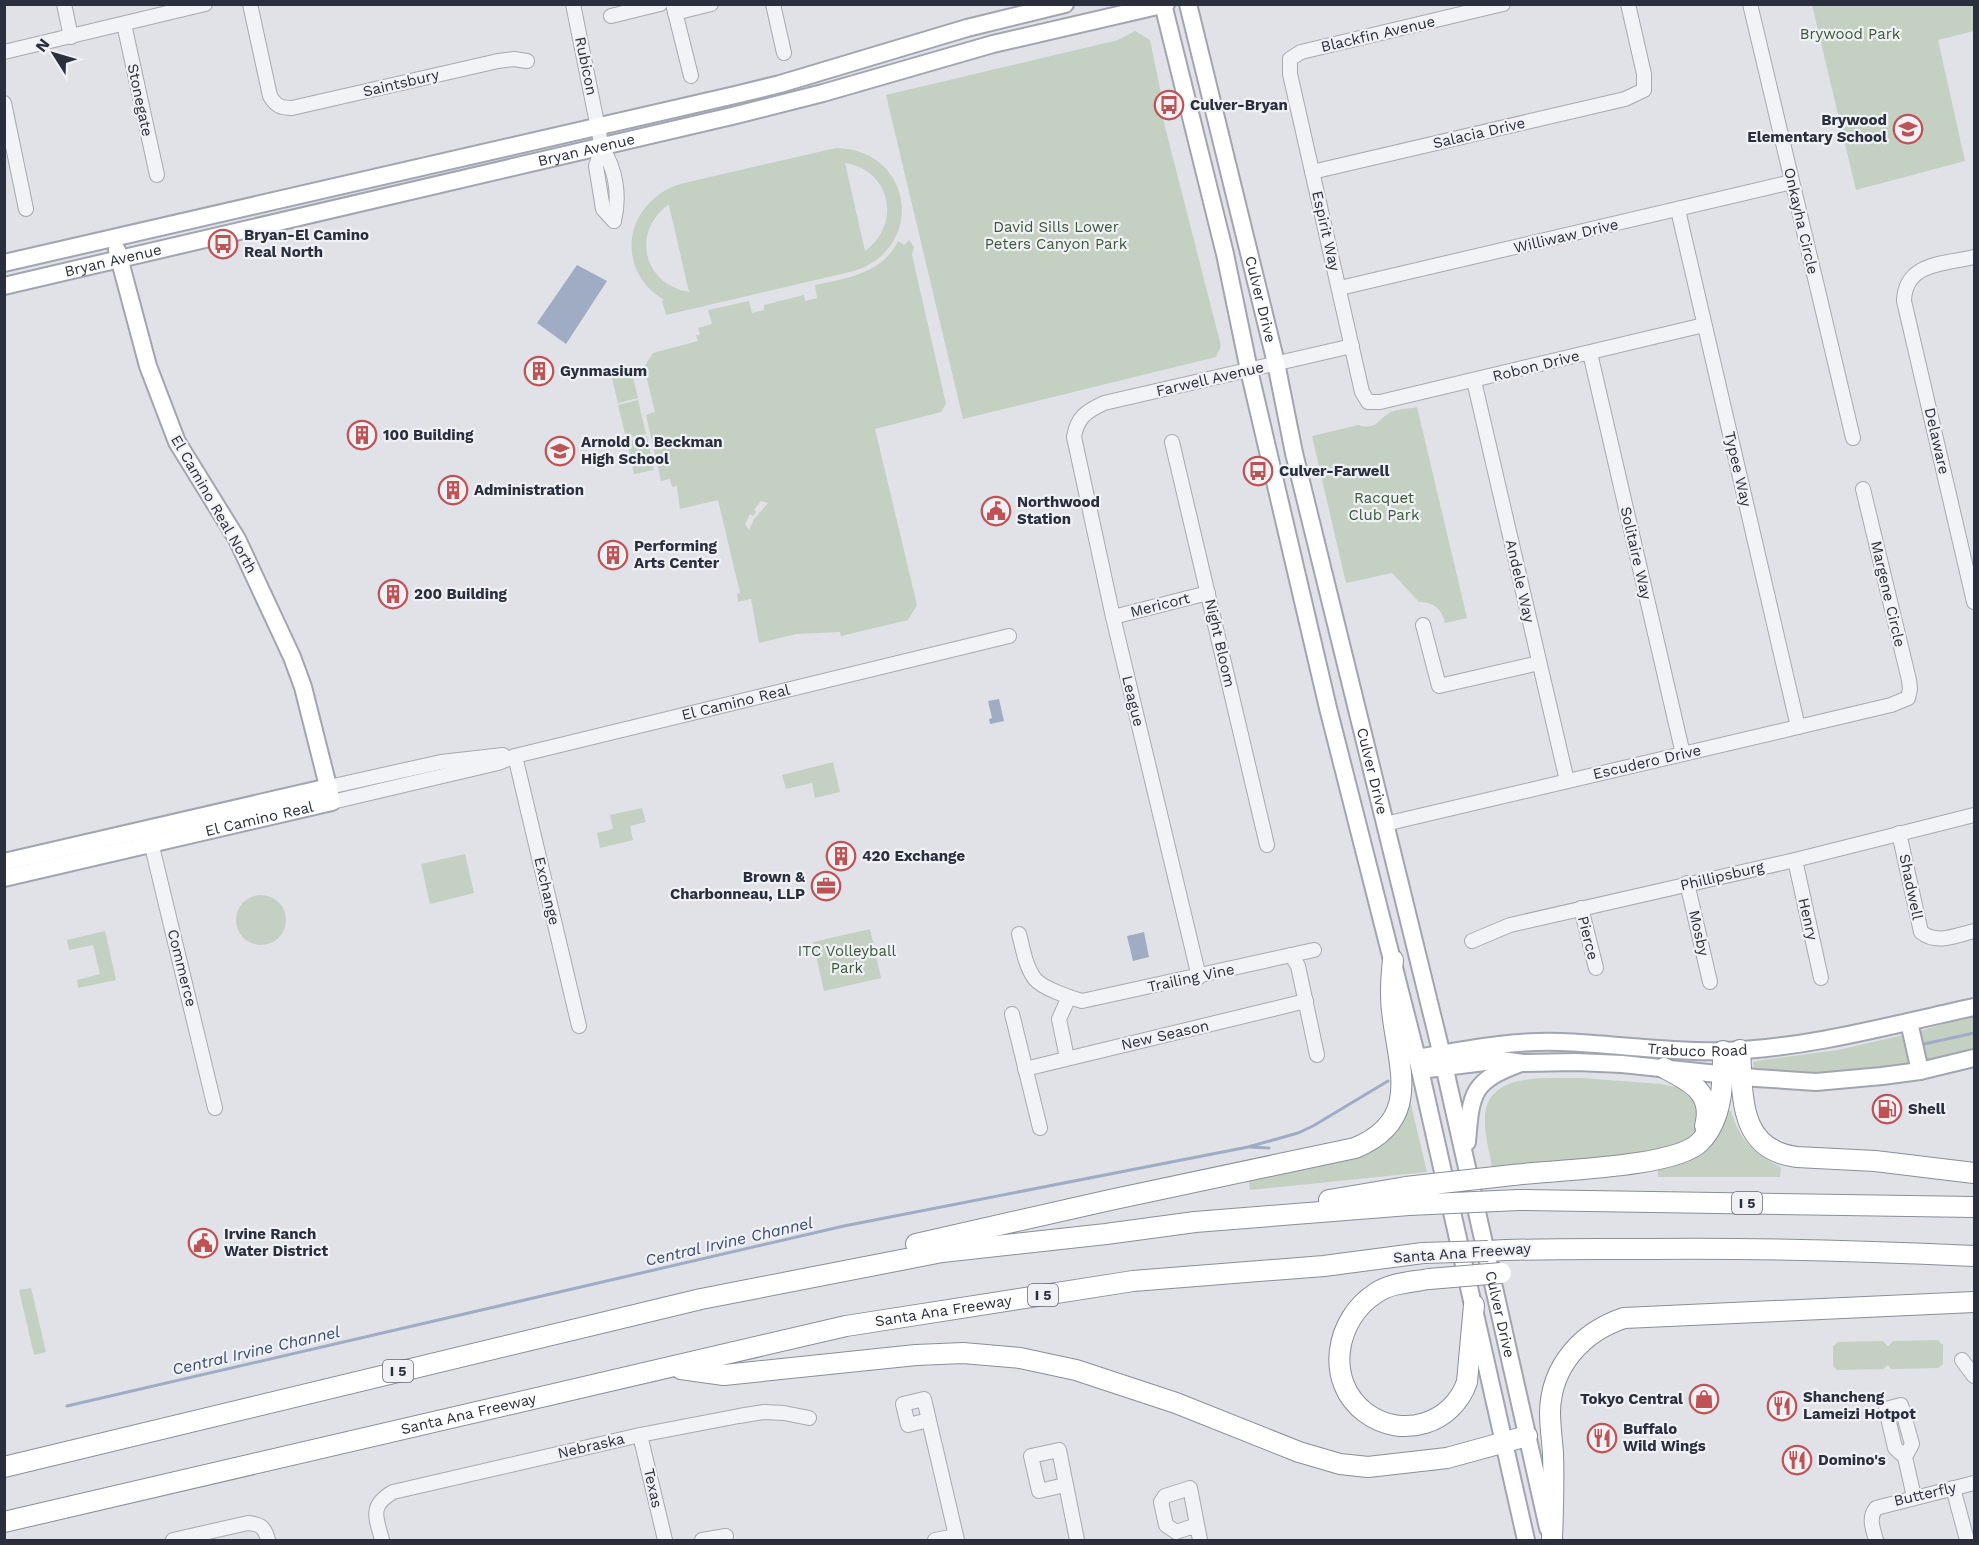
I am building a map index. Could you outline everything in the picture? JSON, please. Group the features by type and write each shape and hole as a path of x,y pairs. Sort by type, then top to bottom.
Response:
{"highway":[{"path":"794,1281 882,1251 1355,1148 1367,1143 1386,1130 1401,1101 1403,1086 1390,982 1393,960"},
{"path":"1732,1051 1732,1075 1745,1115 1750,1127 1766,1145 1787,1155 1875,1161 1974,1173"},
{"path":"1664,1068 1694,1085 1706,1103 1708,1115 1699,1143"},
{"path":"1407,1196 1513,1175 1658,1160 1687,1153 1699,1143 1714,1122 1732,1075"},
{"name":"I 5","path":"4,1467 678,1304 942,1252 1407,1196 1519,1200 1974,1207"},
{"path":"1474,1305 1467,1382 1454,1406 1437,1419 1420,1425 1386,1422 1366,1413 1350,1396 1343,1382 1340,1350 1344,1329 1364,1301 1378,1291 1429,1279 1501,1273 1529,1250"},
{"name":"Santa Ana Freeway","path":"4,1522 846,1326 1133,1281 1324,1266 1423,1253 1529,1250 1864,1251 1974,1256"},
{"path":"1552,1540 1553,1455 1550,1413 1552,1390 1568,1357 1592,1333 1606,1324 1624,1318 1974,1302"},
{"path":"666,1367 724,1374 916,1355 991,1354 1076,1370 1176,1403 1299,1452 1340,1464 1368,1467 1447,1458 1527,1436"}],"main road":[{"name":"Bryan Avenue","path":"4,263 780,84 967,28 1065,4"},
{"name":"Culver Drive","path":"1188,4 1276,363 1294,453 1466,1158 1552,1540"},
{"name":"Bryan Avenue","path":"4,285 602,148 823,93 993,44 1164,5"},
{"name":"Culver Drive","path":"1164,5 1225,254 1249,370 1328,708 1419,1064 1526,1540"},
{"name":"El Camino Real North","path":"114,237 148,366 167,417 177,442 237,539 292,657 303,687 330,794"},
{"name":"El Camino Real","path":"4,878 150,836 330,794"},
{"name":"El Camino Real","path":"4,862 150,836"},
{"name":"Trabuco Road","path":"1419,1064 1539,1042 1732,1051 1791,1046 1834,1039 1974,1007"},
{"path":"1909,1022 1920,1071"},
{"name":"Trabuco Road","path":"1442,1060 1576,1062 1816,1082 1920,1071 1974,1058"},
{"path":"1466,1158 1470,1107 1475,1092 1480,1084 1496,1073 1523,1063"}],"street":[{"path":"64,4 71,37"},
{"name":"Saintsbury","path":"250,4 270,96 275,104 282,108 292,108 498,60 527,61"},
{"name":"Rubicon","path":"573,4 602,148"},
{"path":"611,16 660,4"},
{"path":"691,76 674,9 711,4"},
{"path":"773,4 784,53"},
{"name":"Blackfin Avenue","path":"1290,59 1301,52 1503,4"},
{"name":"Salacia Drive","path":"1312,172 1625,99 1644,90 1644,74 1628,4"},
{"name":"Onkayha Circle","path":"1750,4 1852,438"},
{"path":"4,52 198,5"},
{"name":"Stonegate","path":"123,24 157,176"},
{"name":"Espirit Way","path":"1290,59 1290,74 1362,392 1368,402"},
{"path":"4,103 27,209"},
{"name":"Williwaw Drive","path":"1340,288 1792,182"},
{"name":"Typee Way","path":"1678,210 1798,727"},
{"name":"Delaware","path":"1974,257 1925,268 1915,273 1904,290 1904,301 1974,602"},
{"name":"Robon Drive","path":"1368,402 1380,402 1474,381 1704,325"},
{"name":"Farwell Avenue","path":"1076,425 1086,412 1104,403 1352,346"},
{"name":"Solitaire Way","path":"1590,352 1683,754"},
{"name":"Andele Way","path":"1474,381 1567,781"},
{"name":"League","path":"1076,425 1074,437 1113,617 1199,976"},
{"name":"Night Bloom","path":"1172,442 1267,845"},
{"name":"Margene Circle","path":"1863,489 1909,680 1908,698"},
{"name":"Mericort","path":"1113,617 1208,593"},
{"path":"1423,625 1439,686 1539,663"},
{"name":"El Camino Real","path":"330,794 441,762 495,755 514,756 1009,636"},
{"name":"Escudero Drive","path":"1384,824 1891,705 1908,698"},
{"name":"Exchange","path":"514,756 579,1026"},
{"name":"Phillipsburg","path":"1472,941 1510,925 1795,860 1974,815"},
{"name":"Shadwell","path":"1899,833 1918,923 1922,932 1928,938 1937,940 1974,931"},
{"name":"Commerce","path":"150,836 215,1108"},
{"name":"Henry","path":"1795,860 1821,978"},
{"name":"Mosby","path":"1687,883 1710,982"},
{"name":"Pierce","path":"1581,908 1596,968"},
{"name":"Trailing Vine","path":"1019,934 1029,969 1036,981 1082,1001 1314,950"},
{"path":"1291,956 1298,966 1317,1054"},
{"path":"1067,1058 1059,1019 1069,997"},
{"name":"New Season","path":"1025,1069 1306,1001"},
{"path":"1012,1014 1040,1128"},
{"path":"1962,1360 1974,1376"},
{"name":"Nebraska","path":"382,1540 377,1518 377,1504 393,1492 640,1435 765,1412 809,1418"},
{"path":"929,1420 956,1538 935,1540"},
{"name":"Texas","path":"640,1435 665,1540"},
{"path":"1905,1458 1914,1497"},
{"name":"Butterfly","path":"1876,1540 1871,1519 1876,1508 1974,1483"},
{"path":"1065,1485 1077,1540"},
{"path":"1953,1488 1966,1540"},
{"path":"173,1540 248,1523 264,1528 268,1540"},
{"path":"1197,1525 1200,1540"},
{"path":"702,1540 726,1536"}],"green space":[{"name":"Brywood Park","path":"1812,5 1974,5 1974,31 1938,40 1965,161 1856,190"},
{"name":"David Sills Lower Peters Canyon Park","path":"1135,31 1150,40 1164,108 1162,115 1221,346 1216,357 963,419 886,95 1118,40"},
{"path":"836,148 862,153 882,164 895,181 901,201 901,222 893,242 877,259 854,271 666,315 662,301 664,300 648,287 637,271 632,254 632,237 637,220 647,205 661,193 680,184","holes":["845,163 861,168 873,176 886,200 887,213 884,227 877,240 865,251","669,205 689,292 673,287 661,279 652,268 647,256 646,242 649,229 656,216"]},
{"path":"909,240 914,247 912,255 946,404 941,412 875,429 917,605 908,620 841,636 840,632 796,634 759,643 751,599 738,602 737,594 740,593 718,500 680,509 677,486 672,487 670,479 661,481 646,415 655,412 644,367 653,353 698,341 696,335 700,334 698,328 712,324 708,310 749,301 752,313 764,310 764,305 804,295 805,301 817,298 815,285 862,273 883,261 898,241 904,245","holes":["761,501 768,503 754,519 749,530 745,524 750,514 753,516 756,512 754,510"]},
{"path":"630,365 638,398 618,403 610,370"},
{"path":"638,400 646,434 626,438 618,405"},
{"name":"Racquet Club Park","path":"1417,407 1467,618 1445,623 1442,613 1436,607 1429,603 1419,602 1392,573 1346,583 1312,436 1358,425 1372,426 1391,412"},
{"path":"647,436 654,470 634,474 627,441"},
{"path":"833,762 840,792 815,798 812,783 786,789 782,775"},
{"path":"642,808 646,822 630,826 633,840 600,848 597,833 613,829 610,815"},
{"path":"465,854 474,893 430,904 421,864"},
{"path":"261,895 279,902 286,920 279,938 261,945 243,938 236,920 243,902"},
{"name":"ITC Volleyball Park","path":"870,929 881,978 824,991 813,942"},
{"path":"105,931 116,980 78,988 77,980 100,974 93,945 69,950 67,940"},
{"path":"1974,1015 1974,1051 1926,1062 1920,1031"},
{"path":"1903,1035 1911,1065 1826,1073 1754,1072 1753,1062 1756,1061 1838,1050"},
{"path":"1581,1078 1661,1084 1680,1088 1692,1100 1695,1098 1699,1104 1698,1126 1687,1140 1659,1152 1492,1168 1485,1122 1487,1105 1494,1093 1505,1085 1519,1081"},
{"path":"1409,1096 1427,1172 1250,1190 1248,1177 1349,1156"},
{"path":"1726,1111 1731,1111 1738,1130 1749,1145 1763,1157 1781,1167 1780,1177 1658,1177 1658,1170 1686,1162 1702,1152"},
{"path":"31,1288 46,1352 34,1355 19,1290"},
{"path":"1938,1340 1943,1345 1943,1364 1938,1368 1891,1369 1888,1365 1883,1369 1837,1370 1833,1366 1833,1346 1838,1342 1883,1341 1888,1346 1893,1341"}],"water":[{"path":"577,265 607,281 566,344 537,323"},
{"path":"999,699 1004,721 990,724 989,719 992,718 988,701"},
{"path":"1144,932 1149,957 1133,961 1127,936"}],"waterway":[{"name":"Central Irvine Channel","path":"1924,1044 1974,1033"},
{"name":"Central Irvine Channel","path":"67,1406 844,1226 1248,1147 1298,1133 1313,1126 1388,1081"},
{"name":"Central Irvine Channel","path":"1250,1147 1269,1148"}],"place":[{"name":"Culver-Bryan","path":"1169,105"},
{"name":"Brywood Elementary School","path":"1908,129"},
{"name":"Bryan-El Camino Real North","path":"223,244"},
{"name":"Gynmasium","path":"539,371"},
{"name":"100 Building","path":"362,435"},
{"name":"Arnold O. Beckman High School","path":"560,451"},
{"name":"Culver-Farwell","path":"1258,471"},
{"name":"Administration","path":"453,490"},
{"name":"Northwood Station","path":"996,511"},
{"name":"Performing Arts Center","path":"613,555"},
{"name":"200 Building","path":"393,594"},
{"name":"420 Exchange","path":"841,856"},
{"name":"Brown & Charbonneau, LLP","path":"826,886"},
{"name":"Shell","path":"1887,1109"},
{"name":"Irvine Ranch Water District","path":"203,1243"},
{"name":"Tokyo Central","path":"1704,1399"},
{"name":"Shancheng Lameizi Hotpot","path":"1782,1406"},
{"name":"Buffalo Wild Wings","path":"1602,1438"},
{"name":"Domino's","path":"1797,1460"}]}
